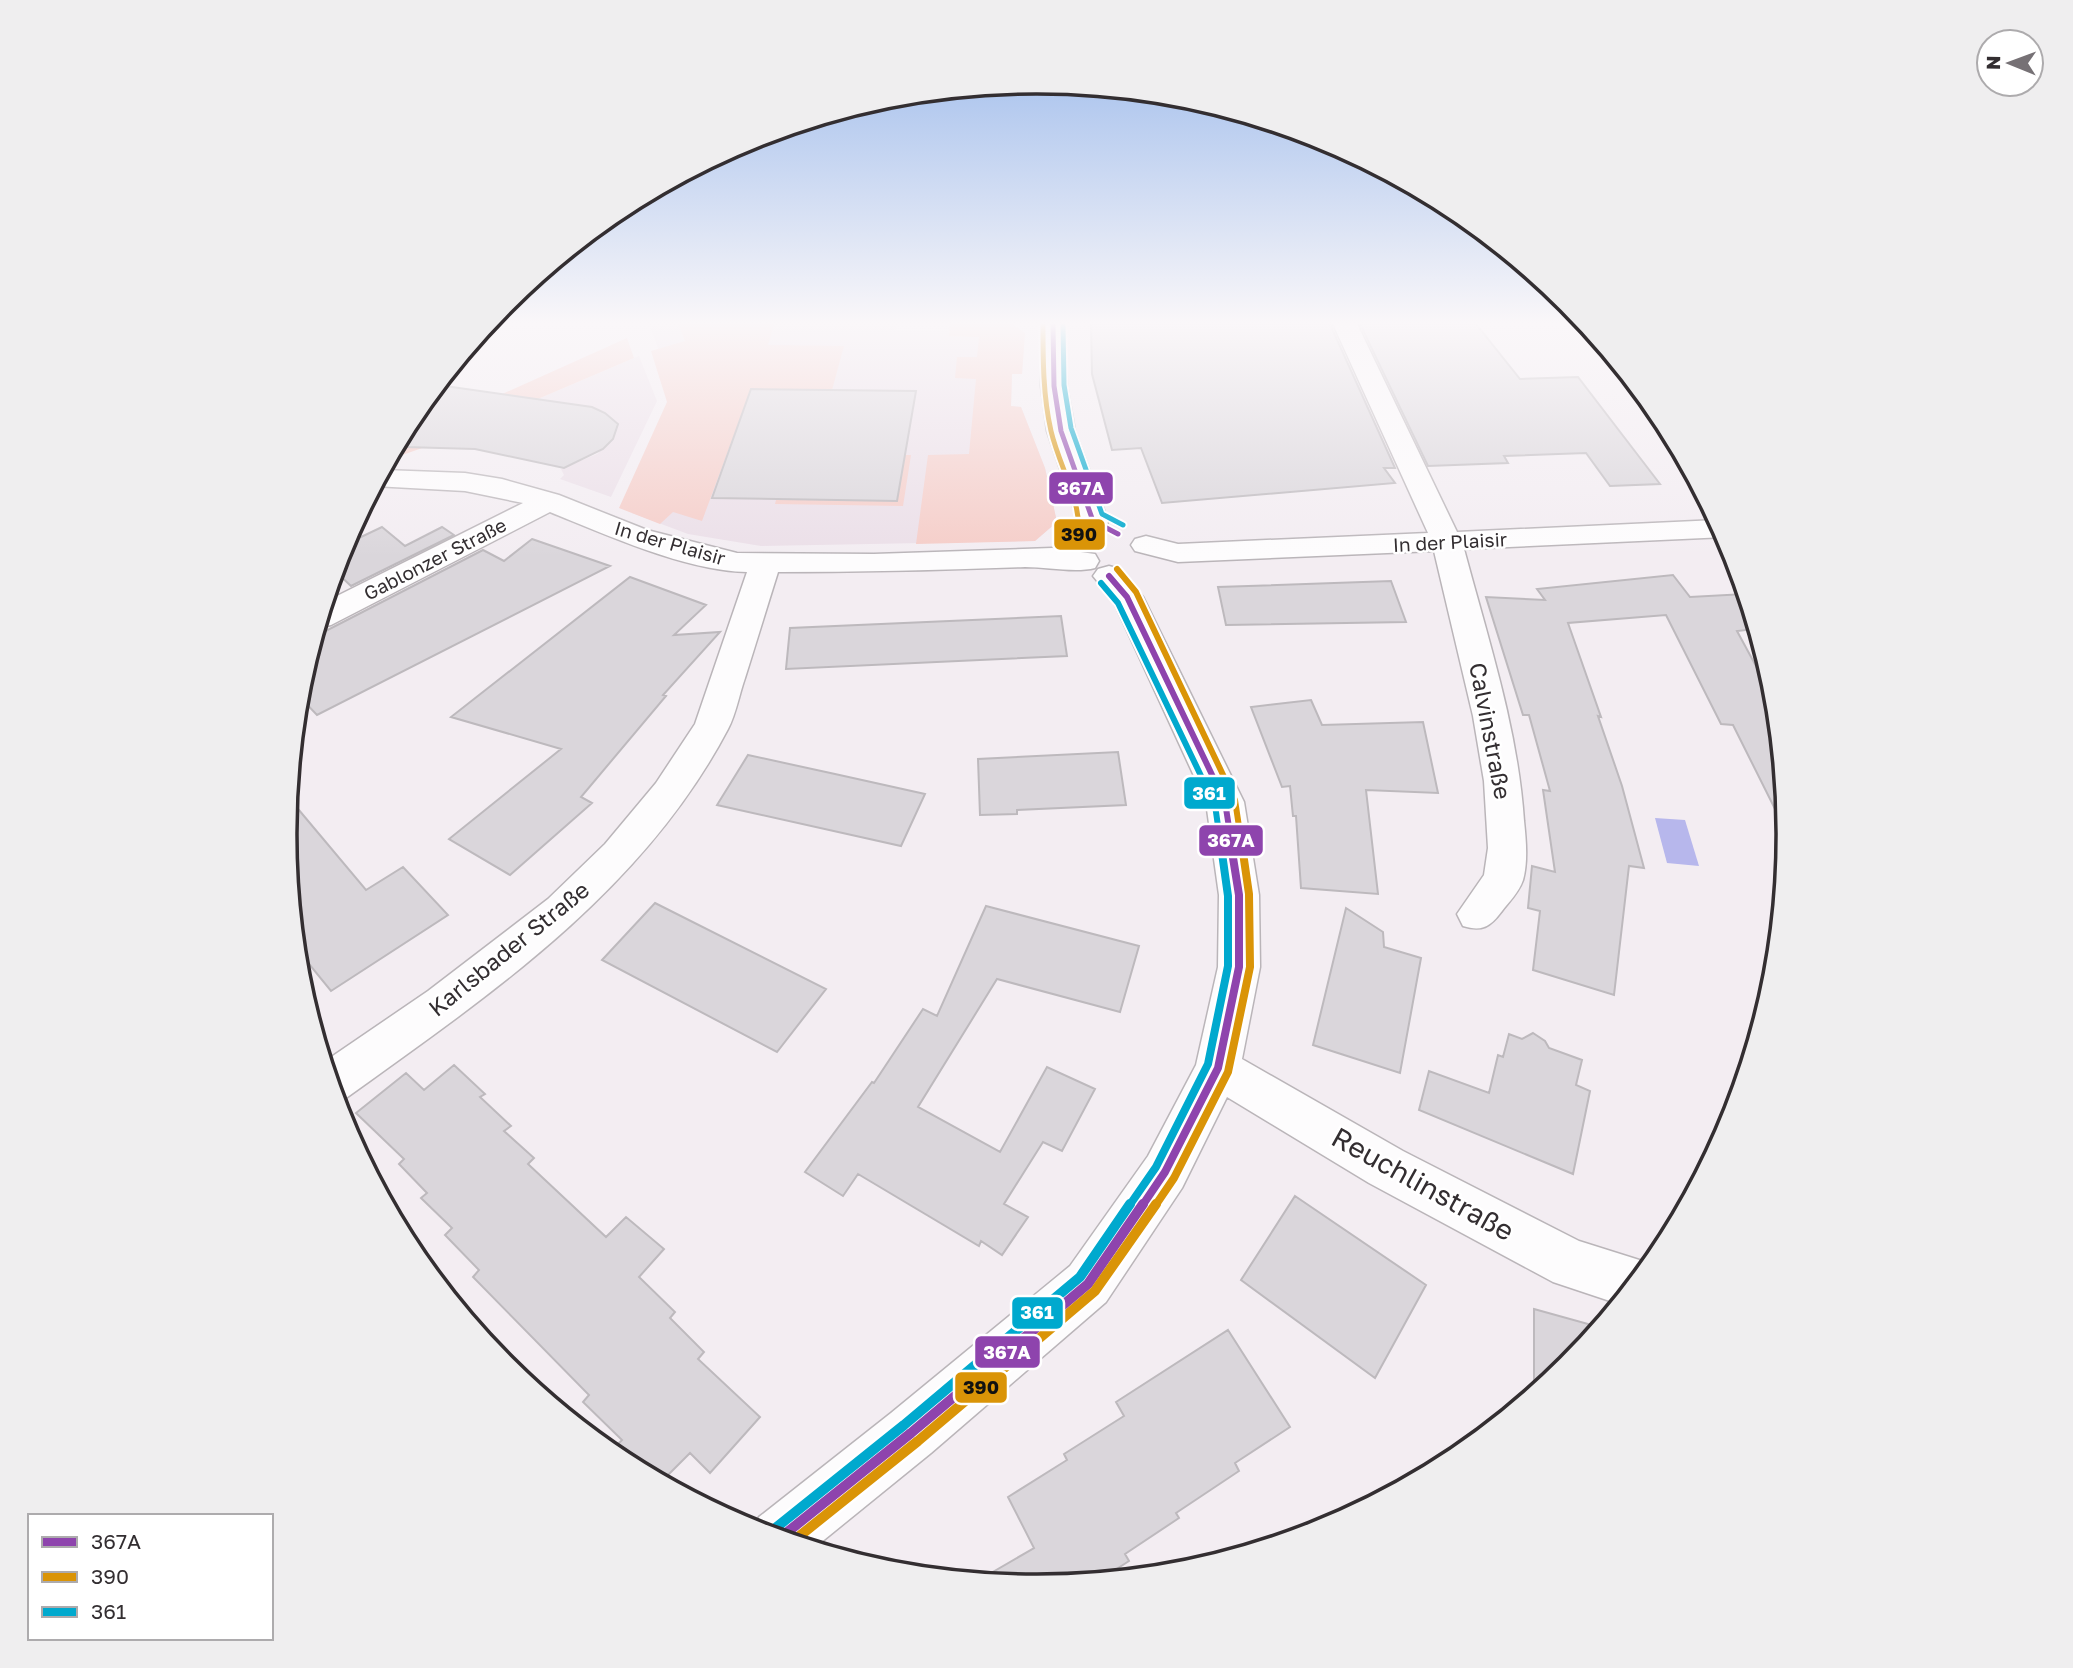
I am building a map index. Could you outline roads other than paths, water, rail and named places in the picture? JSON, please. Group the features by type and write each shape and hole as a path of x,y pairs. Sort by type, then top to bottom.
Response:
{"street":[{"path":"789,1530 911,1433 1088,1284 1165,1172 1219,1068 1239,967 1240,895 1225,802 1113,556 1061,430 1057,402"},
{"name":"Calvinstraße","path":"1381,402 1447,542 1491,716 1503,781 1507,848 1503,880 1477,914"},
{"name":"In der Plaisir","path":"388,479 484,484 549,501 636,536 701,555 737,562 1113,556 1710,530"},
{"name":"Gablonzer Straße","path":"331,612 549,501"},
{"name":"Karlsbader Straße","path":"338,1077 443,1004 562,911 619,855 669,793 712,726 765,563"},
{"name":"Reuchlinstraße","path":"1219,1068 1386,1167 1571,1264 1626,1280"}],"water":[{"path":"1655,818 1685,820 1699,866 1667,863"}]}
